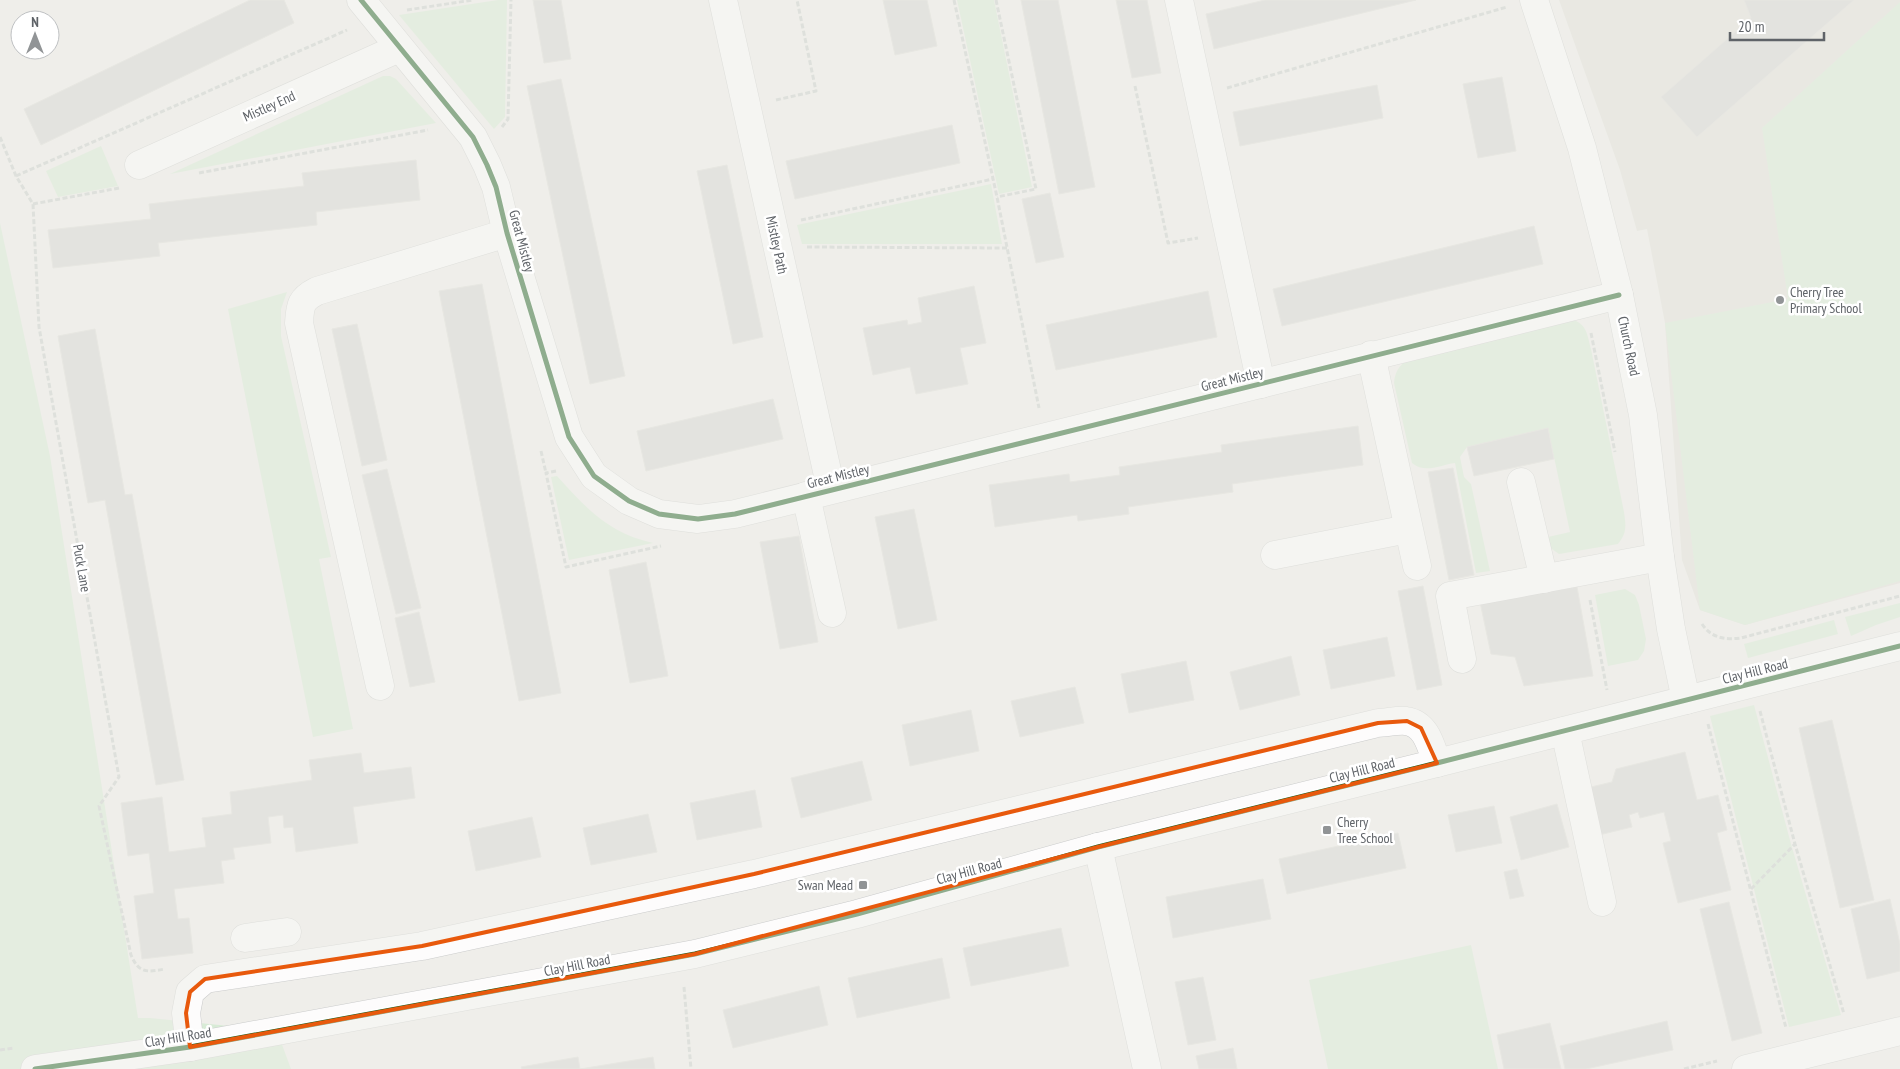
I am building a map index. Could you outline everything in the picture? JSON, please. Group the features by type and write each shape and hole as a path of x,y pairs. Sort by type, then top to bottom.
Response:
{"street":[{"name":"Great Mistley","path":"361,0 473,137 496,187 507,233 568,437 594,476 629,501 659,514 698,519 735,514 1619,295"},
{"name":"Mistley Path","path":"724,0 818,493 832,613"},
{"path":"1179,0 1262,384"},
{"name":"Church Road","path":"1522,3 1582,148 1619,295 1643,416 1660,557 1671,628 1686,700"},
{"name":"Mistley End","path":"133,176 399,48"},
{"path":"380,686 299,323 300,307 306,297 317,291 507,233"},
{"path":"1371,355 1417,566"},
{"path":"1521,482 1544,578"},
{"path":"1276,555 1408,528"},
{"path":"1462,659 1450,596 1660,557"},
{"name":"Clay Hill Road","path":"27,1058 190,1047 695,954 857,914 1098,847 1437,764 1900,646"},
{"path":"190,1047 186,1013 190,992 204,979 422,946 754,874 1378,723 1407,721 1421,728 1429,738 1437,764"},
{"path":"1565,731 1602,902"},
{"path":"1098,847 1147,1069"},
{"path":"266,935 270,968"},
{"path":"1746,1069 1900,1031"}],"path":[{"path":"401,10 473,0"},
{"path":"498,130 508,119 511,0"},
{"path":"769,102 816,91 797,0"},
{"path":"954,0 997,197 1039,408 1030,410"},
{"path":"996,0 1036,189 997,197"},
{"path":"1226,89 1522,3"},
{"path":"16,176 350,29"},
{"path":"1136,86 1168,243 1204,237"},
{"path":"193,174 436,129"},
{"path":"33,204 133,176"},
{"path":"793,222 993,180"},
{"path":"799,247 1007,248"},
{"path":"1585,303 1615,454"},
{"path":"540,444 546,473"},
{"path":"1589,594 1609,697"},
{"path":"1699,620 1706,630 1714,635 1722,638 1741,638 1900,596"},
{"path":"1760,710 1795,844 1845,1017 1837,1019"},
{"path":"1708,723 1786,1030 1795,1028"},
{"path":"1750,889 1795,844"},
{"path":"684,982 691,1069"},
{"path":"0,1050 27,1058"}],"highlighted area":[{"path":"1407,721 1421,728 1437,763 1098,847 695,954 190,1047 186,1013 190,992 205,979 422,946 754,874 1378,723"}],"shaded area":[{"name":"Cherry Tree Primary School","path":"1559,0 1900,0 1900,583 1745,625 1700,610 1682,560 1665,323 1647,229 1637,231 1620,170"}],"green space":[{"path":"507,0 505,117 494,129 399,15"},
{"path":"957,0 994,0 1032,187 999,194"},
{"name":"Cherry Tree Primary School","path":"1900,2 1900,581 1745,625 1700,610 1665,323 1788,299 1762,128"},
{"path":"383,76 390,76 396,79 436,123 170,174"},
{"path":"101,146 118,186 58,197 46,171"},
{"path":"991,184 1002,244 802,244 797,225"},
{"path":"0,223 50,456 138,1018 277,1031 291,1069 0,1069"},
{"path":"287,292 281,309 281,336 331,557 319,559 353,729 313,737 228,309"},
{"path":"1570,319 1583,326 1591,349 1624,512 1624,533 1618,544 1559,554 1549,547 1548,537 1570,532 1548,429 1467,447 1460,457 1464,477 1471,484 1490,571 1476,573 1455,463 1433,468 1422,468 1412,463 1394,383 1396,374 1402,364 1413,355"},
{"path":"557,476 588,509 610,526 637,539 653,543 569,560 551,477"},
{"path":"1625,589 1635,595 1639,605 1646,639 1644,651 1638,660 1608,666 1595,595"},
{"path":"1900,603 1900,617 1851,636 1845,617"},
{"path":"1834,620 1838,634 1748,658 1744,644"},
{"path":"1754,705 1791,844 1841,1015 1789,1027 1710,716"},
{"path":"1471,945 1498,1069 1328,1069 1309,980"}],"building":[{"path":"250,0 284,0 294,23 41,145 24,109"},
{"path":"533,0 561,0 571,59 544,63"},
{"path":"883,0 927,0 937,46 895,55"},
{"path":"1021,0 1058,0 1095,187 1059,194"},
{"path":"1116,0 1147,0 1161,73 1132,78"},
{"path":"1265,0 1416,0 1214,49 1206,14"},
{"path":"1744,0 1854,0 1697,137 1661,97 1751,18"},
{"path":"1502,77 1516,151 1478,158 1463,84"},
{"path":"561,79 625,376 590,384 527,86"},
{"path":"1377,85 1383,118 1240,146 1233,112"},
{"path":"952,125 960,163 795,199 786,161"},
{"path":"416,160 420,200 316,212 317,225 158,243 160,256 53,268 48,230 151,219 149,204 304,186 302,173"},
{"path":"727,165 763,337 733,344 697,171"},
{"path":"1050,193 1064,257 1036,263 1022,199"},
{"path":"1534,226 1543,264 1282,326 1273,289"},
{"path":"482,284 561,693 519,701 439,291"},
{"path":"974,286 986,343 960,348 968,384 916,394 910,367 873,375 863,328 907,320 908,325 922,322 918,298"},
{"path":"1208,291 1217,337 1056,370 1046,325"},
{"path":"357,324 387,460 362,466 332,329"},
{"path":"95,329 125,495 132,494 184,780 156,785 105,500 88,503 58,336"},
{"path":"773,399 783,439 646,471 637,431"},
{"path":"1358,426 1363,465 1232,484 1233,492 1128,507 1129,514 1078,521 1077,515 995,527 989,485 1069,474 1070,482 1120,475 1119,467 1222,452 1221,445"},
{"path":"1548,428 1554,459 1474,476 1467,447"},
{"path":"1453,468 1474,575 1449,580 1428,472"},
{"path":"387,469 421,608 396,614 362,475"},
{"path":"914,509 937,620 898,629 875,517"},
{"path":"799,536 818,642 780,649 760,542"},
{"path":"646,562 668,676 630,683 609,570"},
{"path":"1423,586 1442,685 1417,690 1398,591"},
{"path":"1577,587 1593,676 1524,686 1515,657 1491,654 1480,602"},
{"path":"419,612 435,682 410,687 395,618"},
{"path":"1387,637 1395,676 1331,689 1323,650"},
{"path":"1291,656 1300,695 1240,710 1230,672"},
{"path":"1186,661 1194,700 1129,713 1121,674"},
{"path":"1075,687 1084,723 1020,737 1011,701"},
{"path":"971,710 979,751 910,766 902,725"},
{"path":"1832,720 1874,900 1840,908 1799,728"},
{"path":"1685,752 1697,800 1718,795 1727,830 1717,833 1731,890 1678,903 1663,843 1671,841 1664,812 1640,818 1638,812 1629,815 1632,827 1599,835 1587,788 1612,782 1616,769"},
{"path":"361,753 364,773 411,767 415,798 353,807 358,843 296,852 293,827 284,828 283,815 268,817 271,843 233,848 235,859 221,861 224,883 174,889 178,919 189,918 193,953 142,959 134,896 154,893 149,853 128,856 121,803 162,797 169,852 206,847 202,818 232,814 230,792 312,780 309,760"},
{"path":"862,761 872,800 801,818 791,778"},
{"path":"755,790 762,827 697,840 690,803"},
{"path":"1557,804 1569,847 1521,860 1510,817"},
{"path":"1494,806 1502,843 1456,852 1448,815"},
{"path":"648,814 657,852 591,865 583,828"},
{"path":"532,817 541,857 476,871 468,831"},
{"path":"1398,833 1406,868 1287,894 1279,859"},
{"path":"1517,869 1524,896 1510,899 1504,872"},
{"path":"1263,879 1271,919 1173,938 1166,897"},
{"path":"1890,899 1900,944 1900,971 1867,979 1851,909"},
{"path":"1729,902 1762,1033 1732,1041 1700,909"},
{"path":"1061,928 1069,966 971,986 963,948"},
{"path":"942,958 950,998 857,1018 848,978"},
{"path":"1203,977 1216,1040 1188,1045 1175,982"},
{"path":"819,986 828,1025 733,1048 723,1010"},
{"path":"1667,1021 1673,1050 1586,1069 1565,1069 1560,1046"},
{"path":"1550,1023 1561,1069 1504,1069 1497,1035"},
{"path":"1233,1048 1237,1069 1199,1069 1196,1056"},
{"path":"578,1057 580,1069 522,1069 521,1067"},
{"path":"653,1057 655,1069 580,1069"}],"cycle path":[{"path":"361,0 473,137 487,165 496,187 507,233 569,437 594,476 629,501 659,514 698,519 735,514 1619,295"},
{"path":"35,1069 190,1047 695,954 857,914 1098,847 1900,646"}],"place":[{"name":"Cherry Tree Primary School","path":"1780,300"},
{"name":"Cherry Tree School","path":"1327,830"},
{"name":"Swan Mead","path":"863,885"}]}
